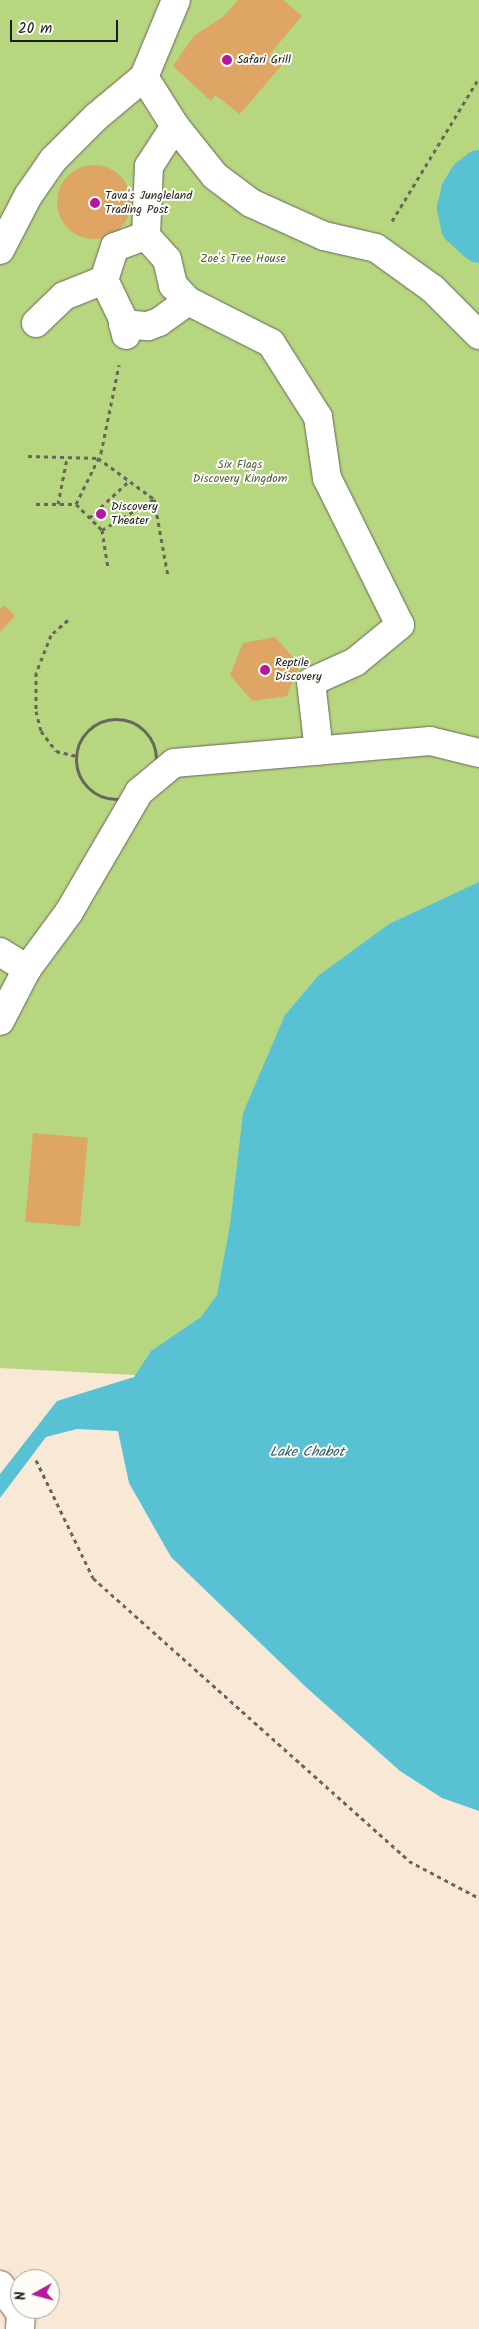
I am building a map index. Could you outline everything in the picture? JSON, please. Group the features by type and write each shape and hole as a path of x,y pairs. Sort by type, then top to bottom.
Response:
{"street":[{"path":"0,250 28,196 53,160 96,117 144,77 176,0"},
{"path":"144,77 175,126 215,176 252,203 324,236 376,248 433,289 479,335"},
{"path":"175,126 149,166 146,236 167,258 173,285 188,301 271,343 318,417 327,478 400,625 354,662 311,682 319,751"},
{"path":"146,236 115,247 104,280 124,329 153,324 188,301"},
{"path":"36,323 64,296 104,280"},
{"path":"0,1021 27,970 69,912 139,792 174,763 430,741 479,753"},
{"path":"0,952 27,970"},
{"path":"0,2285 20,2314 20,2329"}],"path":[{"path":"376,248 479,78"},
{"path":"76,504 98,458 124,329"},
{"path":"28,456 98,458 154,499 168,576"},
{"path":"58,504 67,458"},
{"path":"89,518 129,480"},
{"path":"102,530 154,499"},
{"path":"36,504 76,504 102,530 108,568"},
{"path":"68,620 51,635 36,673 36,711 41,731 56,751 76,756"},
{"path":"111,719 137,725 148,734 156,760 148,783 139,792 127,798 102,797 83,781 76,756 79,743 98,723 111,719"},
{"path":"36,1460 93,1578 409,1861 479,1898"}],"green space":[{"name":"Six Flags Discovery Kingdom","path":"0,0 479,0 479,944 291,1265 173,1377 0,1368"}],"water":[{"path":"479,182 479,226 469,207 474,184"},
{"name":"Lake Chabot","path":"479,882 479,1811 442,1798 400,1771 307,1688 171,1557 129,1483 118,1431 77,1429 46,1437 0,1498 0,1474 57,1401 134,1377 151,1351 201,1317 217,1295 230,1225 243,1113 285,1015 318,976 389,924"}],"building":[{"name":"Safari Grill","path":"238,0 283,0 302,16 270,54 282,65 240,114 215,95 211,101 173,66 194,36 224,16"},
{"name":"Tava's Jungleland Trading Post","path":"87,165 101,165 115,171 125,181 131,195 129,216 115,233 101,239 87,239 73,233 63,223 57,209 57,195 63,181 73,171"},
{"path":"4,605 15,616 0,632 0,609"},
{"name":"Reptile Discovery","path":"275,637 300,665 287,696 252,701 230,675 243,643"},
{"path":"33,1133 88,1138 80,1226 25,1222"}],"waterway":[{"path":"479,169 468,178 460,191 456,208 460,227 479,244"}],"place":[{"name":"Safari Grill","path":"227,60"},
{"name":"Tava's Jungleland Trading Post","path":"95,203"},
{"name":"Discovery Theater","path":"101,514"},
{"name":"Reptile Discovery","path":"265,670"}],"park label":[{"name":"Zoe's Tree House","path":"243,259"}]}
